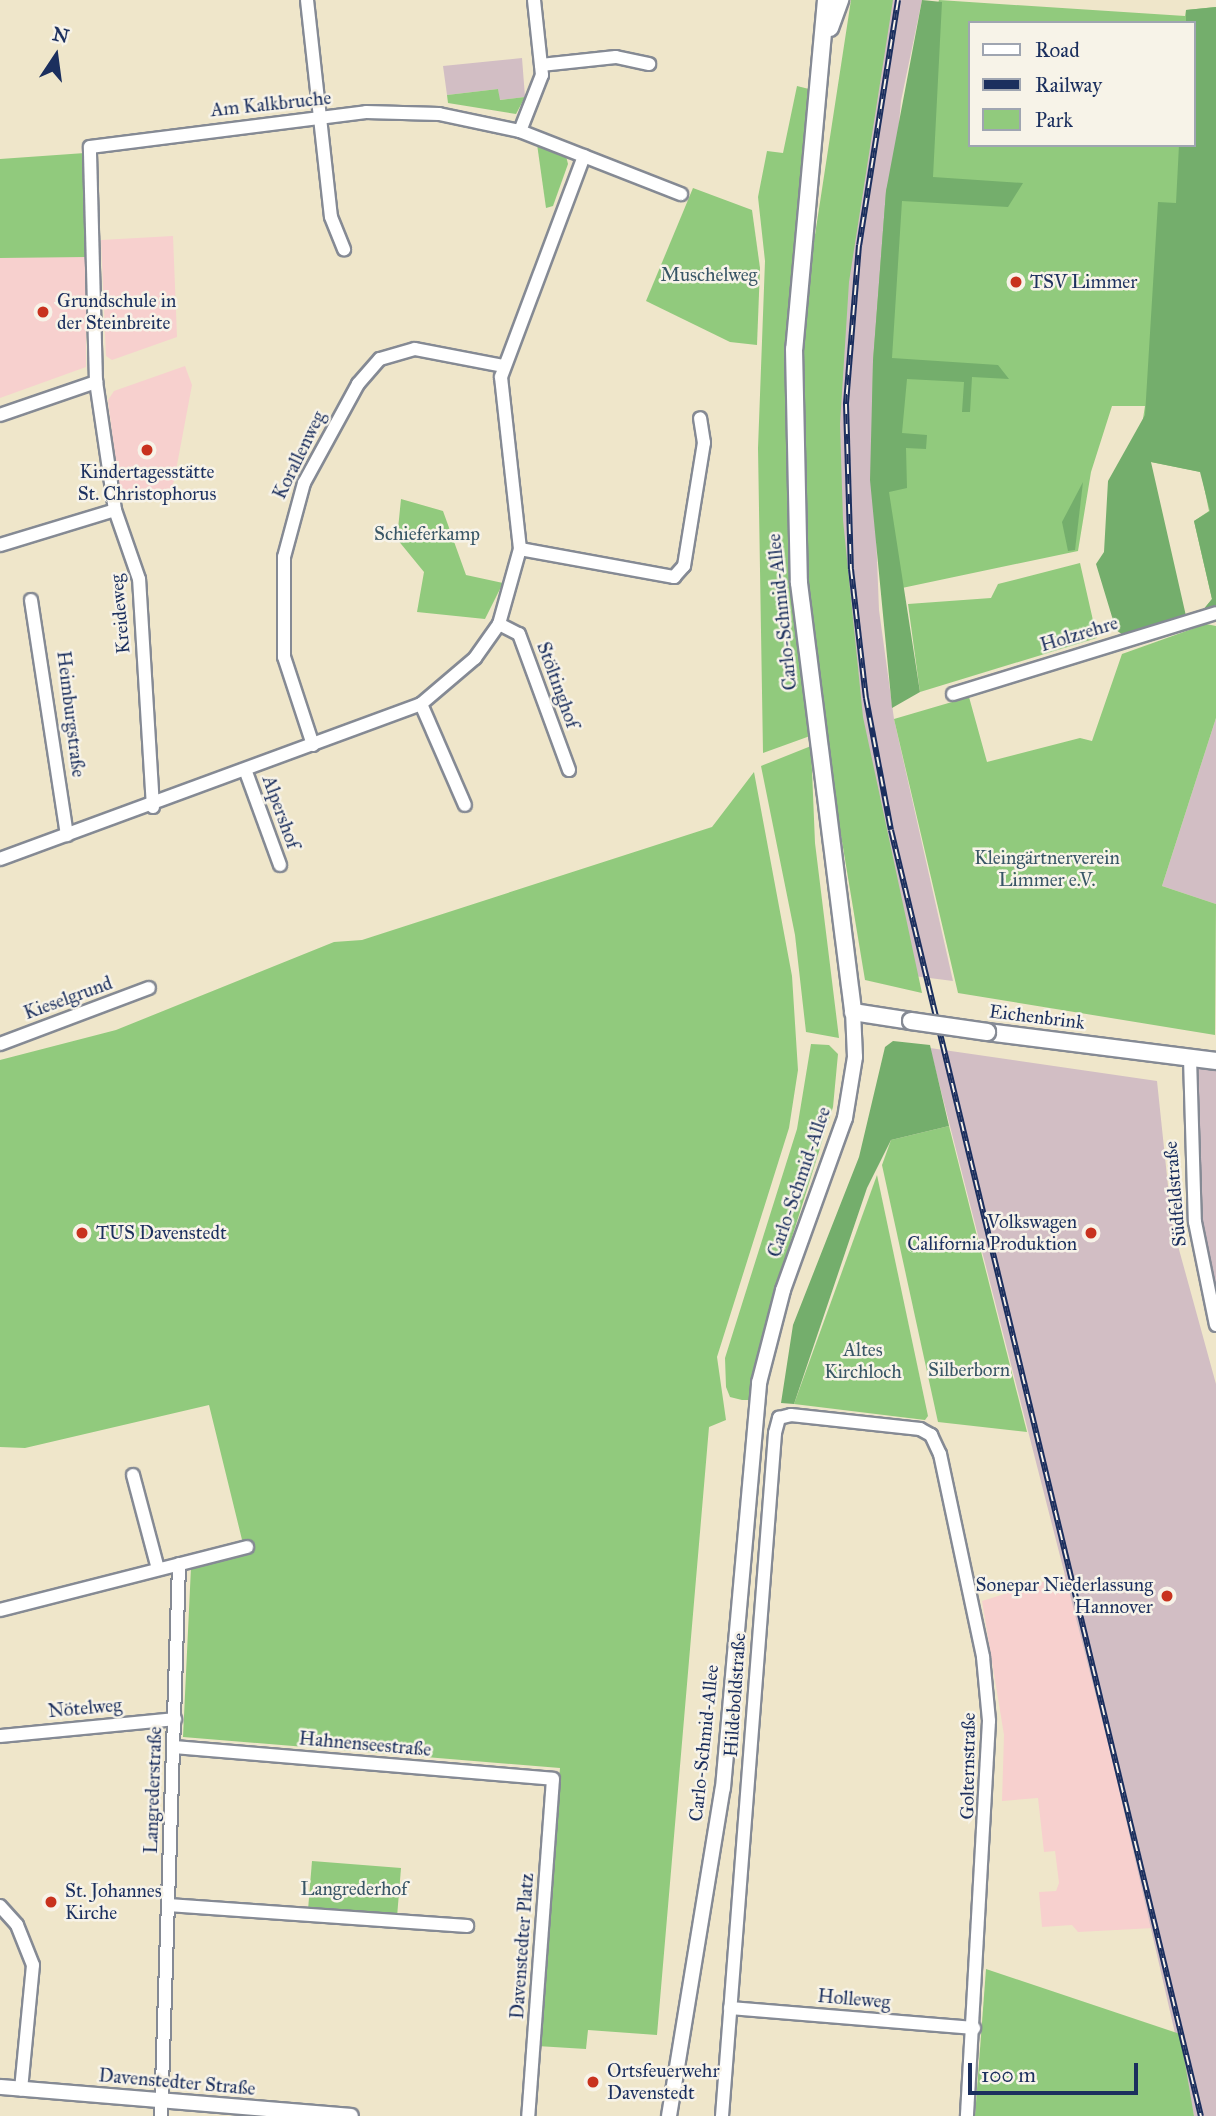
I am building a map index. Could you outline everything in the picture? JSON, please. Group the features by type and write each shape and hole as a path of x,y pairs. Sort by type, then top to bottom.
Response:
{"main road":[{"name":"Carlo-Schmid-Allee","path":"826,0 824,47 794,349 793,507 853,1012"},
{"name":"Carlo-Schmid-Allee","path":"824,47 840,0"},
{"name":"Eichenbrink","path":"853,1012 1216,1061"}],"street":[{"path":"307,0 331,217 344,249"},
{"path":"520,131 541,65 534,0"},
{"path":"541,65 616,57 649,64"},
{"name":"Am Kalkbruche","path":"96,382 90,147 320,118 402,112 520,131 681,194"},
{"path":"0,859 153,807 421,704 459,674 499,624 520,549 503,366 584,156"},
{"name":"Korallenweg","path":"313,745 284,657 284,557 304,483 358,384 380,359 415,349 503,366"},
{"path":"0,415 96,382"},
{"name":"Kreideweg","path":"96,382 115,510 139,579 153,807"},
{"path":"520,549 674,577 686,555 704,443 700,418"},
{"path":"0,545 115,510"},
{"name":"Heimburgstraße","path":"31,600 67,835"},
{"name":"Holzrehre","path":"953,694 1216,613"},
{"name":"Stöltinghof","path":"499,624 519,634 569,770"},
{"path":"421,704 464,805"},
{"name":"Alpershof","path":"246,772 280,865"},
{"name":"Kieselgrund","path":"0,1044 149,988"},
{"name":"Carlo-Schmid-Allee","path":"668,2116 723,1788 759,1383 783,1290 845,1118 855,1057 853,1012"},
{"name":"Südfeldstraße","path":"1190,1058 1195,1222 1216,1325"},
{"name":"Hildeboldstraße","path":"722,2116 777,1424 792,1415 920,1429"},
{"name":"Golternstraße","path":"920,1429 931,1435 940,1454 983,1657 989,1721 967,2116"},
{"path":"133,1475 158,1570"},
{"path":"0,1610 247,1547"},
{"name":"Langrederstraße","path":"160,2108 179,1564"},
{"name":"Nötelweg","path":"0,1737 175,1719"},
{"name":"Hahnenseestraße","path":"174,1747 554,1779"},
{"name":"Davenstedter Platz","path":"528,2116 554,1779"},
{"path":"168,1905 467,1926"},
{"path":"0,1906 17,1925 33,1965 21,2089"},
{"name":"Holleweg","path":"730,2008 974,2028"},
{"name":"Davenstedter Straße","path":"0,2087 160,2108 351,2116"}],"shaded area":[{"path":"884,0 922,0 901,101 872,432 879,610 894,719 953,981 906,975 861,794 832,477 847,234"},
{"path":"522,58 525,97 499,100 498,89 447,95 443,66"},
{"path":"173,236 177,337 112,360 106,356 101,240"},
{"name":"Grundschule in der Steinbreite","path":"55,255 86,257 86,367 0,398 0,258"},
{"name":"Kindertagesstätte St. Christophorus","path":"185,366 192,385 170,491 128,500 120,495 108,400 114,391"},
{"path":"1216,718 1216,904 1162,886"},
{"path":"930,1048 1157,1081 1172,1224 1216,1384 1216,2116 1194,2116 1112,1759"},
{"path":"1190,1058 1216,1061 1216,1325 1199,1251"},
{"path":"1065,1575 1154,1928 1078,1932 1072,1925 1042,1927 1039,1892 1056,1891 1059,1883 1055,1851 1044,1852 1038,1798 1002,1801 1004,1735 982,1601"}],"green space":[{"path":"851,0 893,0 849,282 840,424 843,520 863,717 922,993 865,980 824,733 802,524 799,423 809,274"},
{"path":"922,0 942,2 933,177 1023,183 1008,207 902,201 892,358 998,365 1009,379 972,377 970,412 962,412 964,382 907,379 902,433 927,435 926,449 906,448 907,488 889,492 920,692 892,708 870,480 873,361 886,191"},
{"name":"TSV Limmer","path":"939,0 1185,16 1186,10 1216,7 1216,605 1203,610 1212,599 1194,521 1209,511 1201,472 1151,462 1142,425 1145,406 1112,406 1091,472 1078,551 902,588 872,432 873,361 886,191"},
{"path":"1216,7 1216,605 1203,610 1212,599 1194,521 1210,511 1200,472 1151,462 1186,616 1123,635 1116,630 1096,564 1104,552 1108,481 1145,415 1158,202 1176,203 1179,147 1195,147 1195,21 1186,21 1186,10"},
{"path":"797,86 809,89 787,388 788,488 810,736 763,753 758,448 765,261 758,197 767,151 783,153"},
{"path":"498,89 500,100 525,97 516,114 448,103 447,95"},
{"path":"537,144 566,156 568,164 553,206 546,208"},
{"path":"85,153 86,257 0,258 0,159"},
{"name":"Muschelweg","path":"693,188 752,210 760,268 757,345 730,342 646,301"},
{"path":"1083,482 1075,550 1068,551 1062,522"},
{"name":"Schieferkamp","path":"401,499 443,511 466,575 503,583 485,619 417,612 424,572 397,539"},
{"path":"1080,563 1097,638 920,692 908,604 991,598 998,584"},
{"name":"Kleingärtnerverein Limmer e.V.","path":"1206,624 1216,626 1216,718 1162,886 1216,904 1215,1035 958,993 894,719 969,697 987,762 1080,738 1092,741 1122,654"},
{"path":"811,746 815,843 839,1038 806,1032 795,935 761,766"},
{"path":"754,772 792,976 798,1070 789,1128 717,1357 726,1420 709,1427 657,2035 588,2030 586,2049 537,2046 560,1768 183,1737 191,1567 245,1552 209,1405 25,1448 0,1447 0,1060 116,1030 334,942 362,940 712,827"},
{"path":"893,1041 930,1045 949,1126 891,1140 867,1188 794,1404 781,1403 793,1325 859,1157 885,1047"},
{"path":"811,1044 829,1045 838,1054 833,1107 770,1307 749,1400 742,1400 730,1397 726,1387 725,1358 797,1129"},
{"name":"Silberborn","path":"949,1126 1027,1432 938,1422 882,1165 891,1140"},
{"name":"Altes Kirchloch","path":"877,1175 928,1416 925,1420 794,1404"},
{"name":"Langrederhof","path":"312,1861 401,1868 397,1917 308,1910"},
{"path":"986,1969 1180,2034 1194,2116 975,2116"}],"railway":[{"path":"898,0 859,245 846,404 851,569 866,698 891,830 1201,2116"}],"place":[{"name":"TSV Limmer","path":"1016,282"},
{"name":"Grundschule in der Steinbreite","path":"43,312"},
{"name":"Kindertagesstätte St. Christophorus","path":"147,450"},
{"name":"TUS Davenstedt","path":"82,1233"},
{"name":"Volkswagen California Produktion","path":"1091,1233"},
{"name":"Sonepar Niederlassung Hannover","path":"1167,1596"},
{"name":"St. Johannes Kirche","path":"51,1902"},
{"name":"Ortsfeuerwehr Davenstedt","path":"593,2082"}]}
